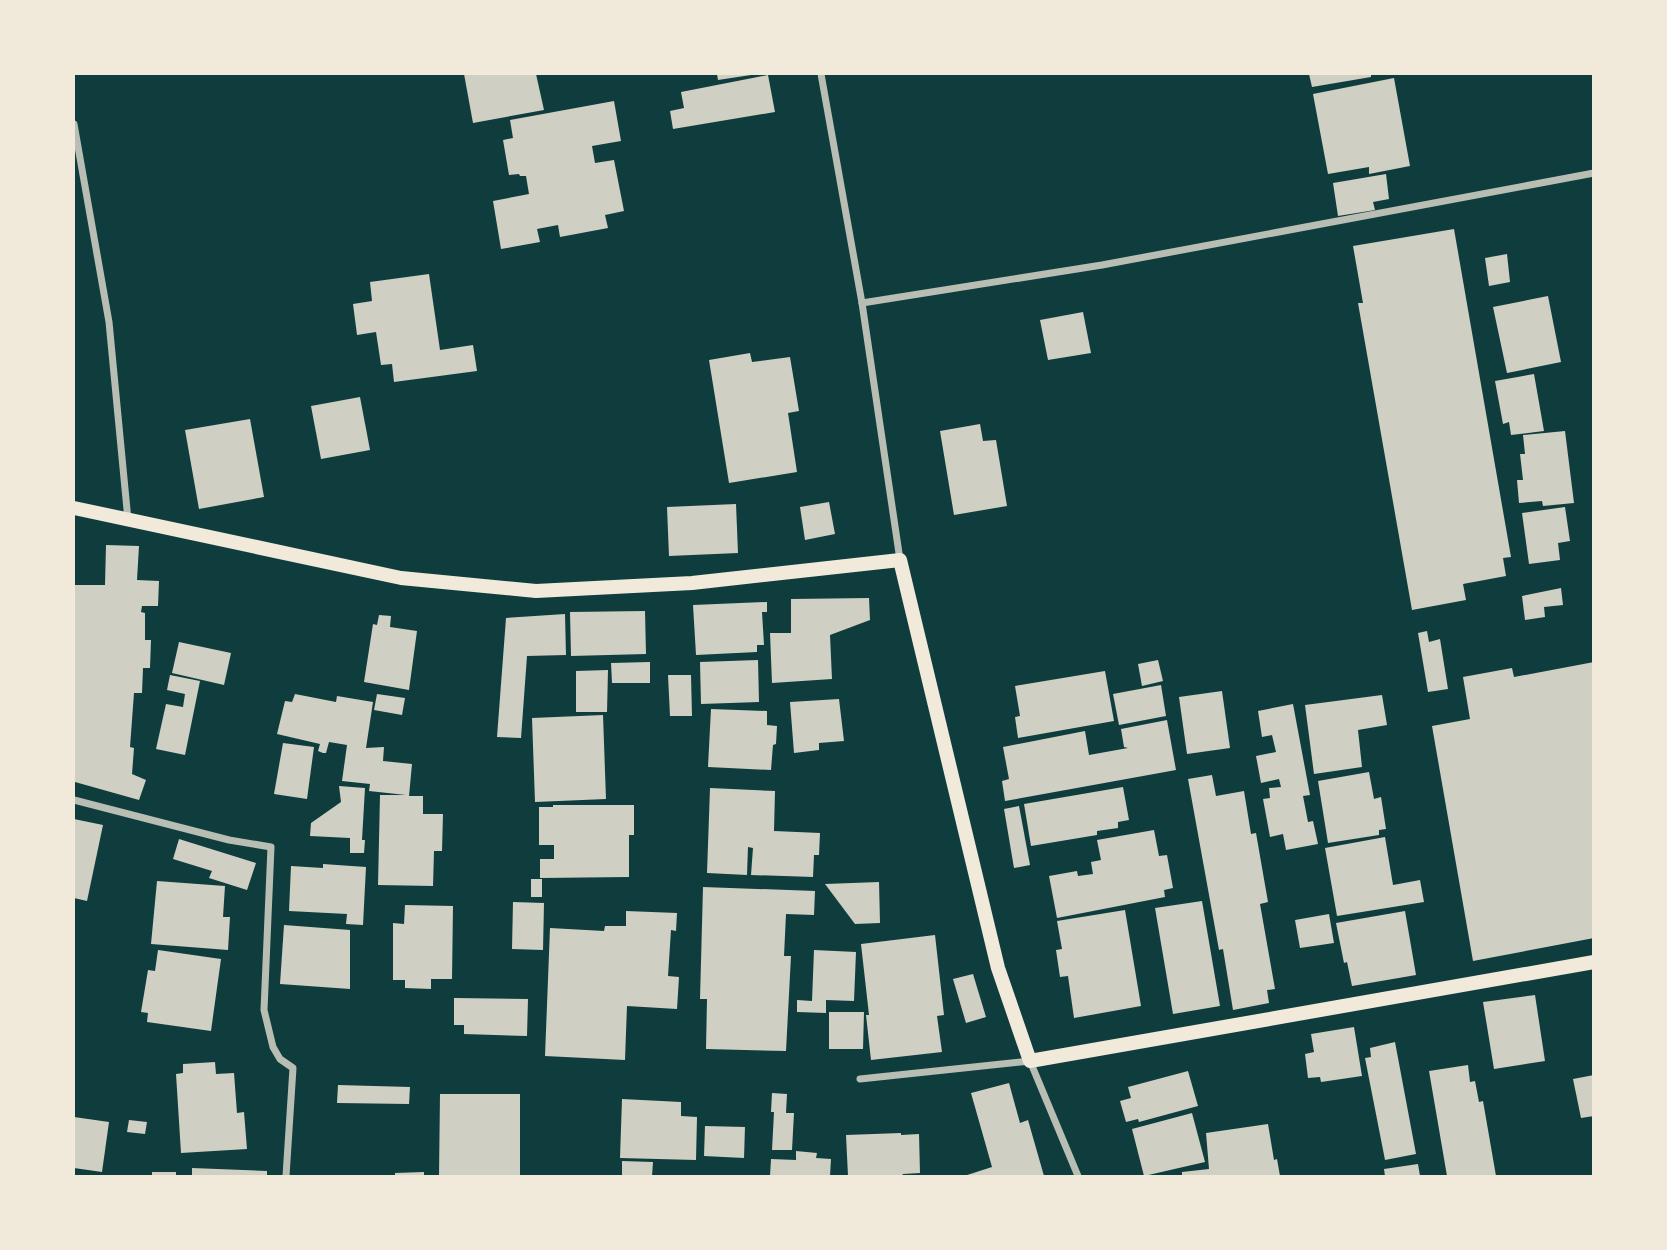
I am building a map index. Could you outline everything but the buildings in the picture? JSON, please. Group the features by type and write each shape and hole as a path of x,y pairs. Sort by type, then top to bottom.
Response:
{"main road":[{"path":"74,508 401,578 536,591 692,583 900,560 998,968 1030,1061 1594,962"}],"street":[{"path":"821,74 862,303 900,560"},
{"path":"74,124 109,322 128,521"},
{"path":"862,303 1102,265 1594,173"},
{"path":"74,800 229,840 271,846 264,1010 273,1047 280,1059 293,1068 286,1177"},
{"path":"860,1079 1030,1061 1078,1177"}]}
